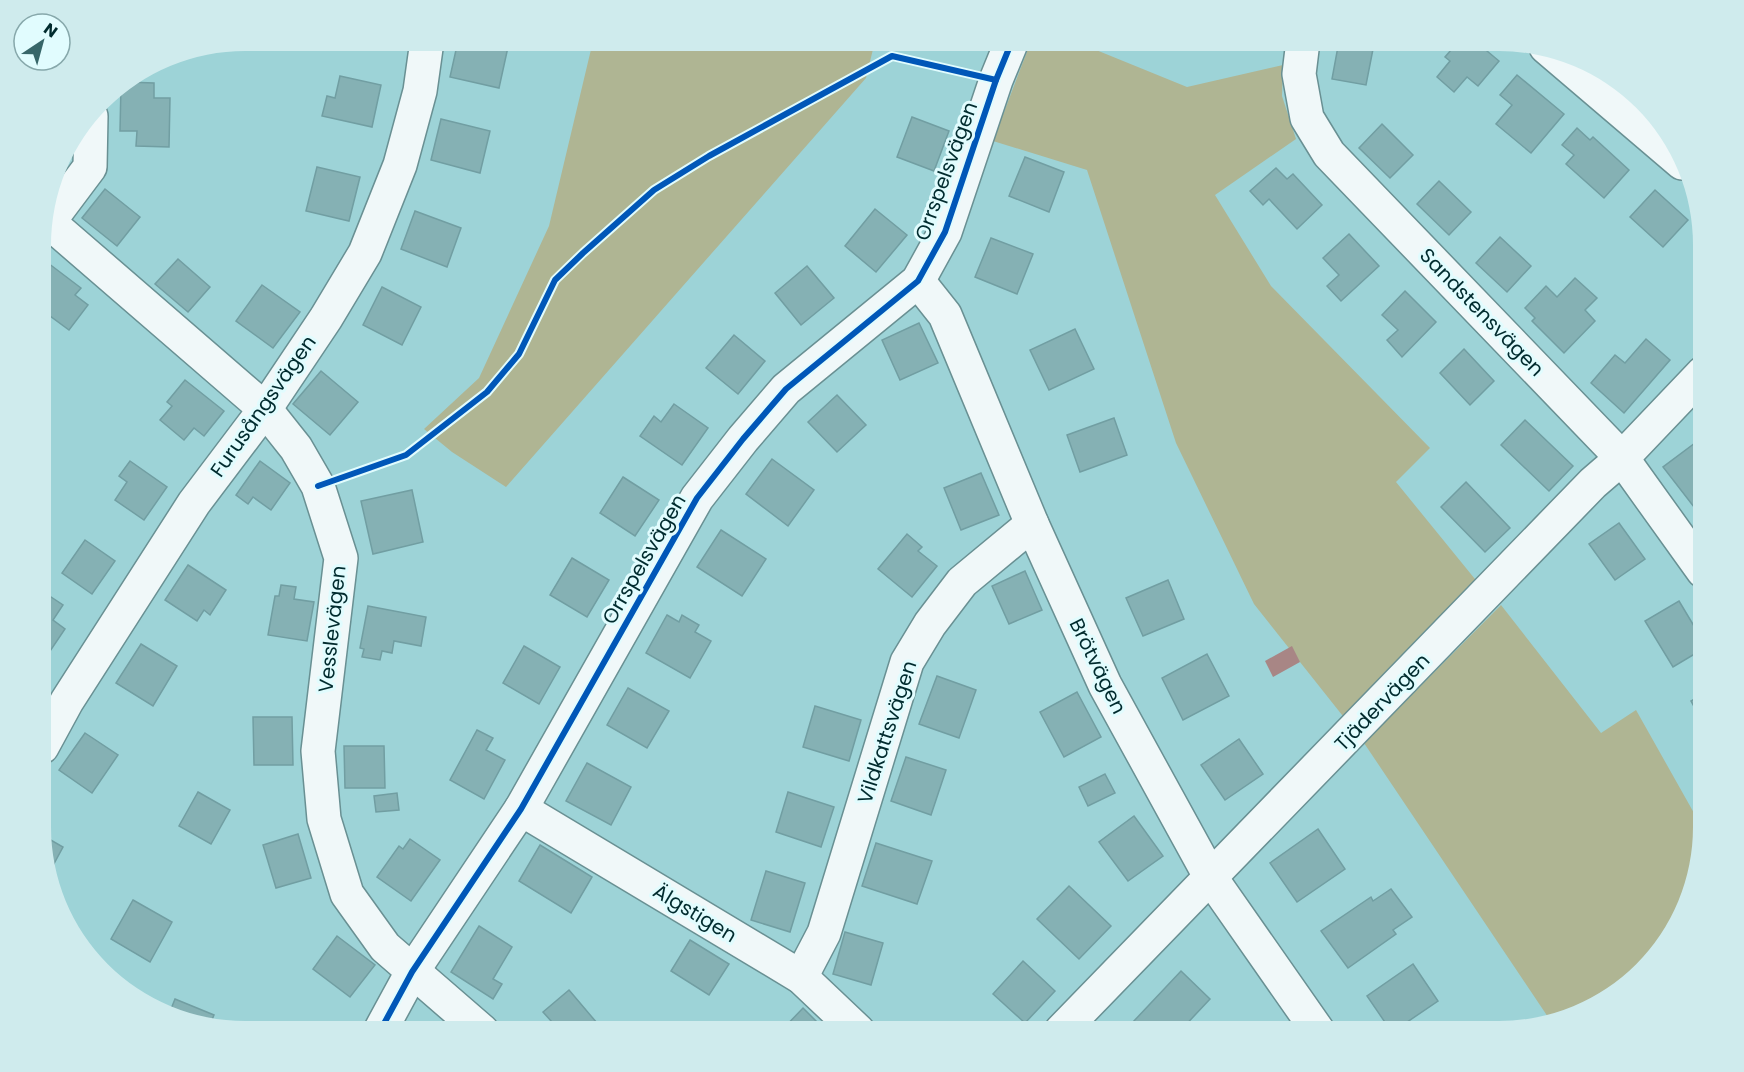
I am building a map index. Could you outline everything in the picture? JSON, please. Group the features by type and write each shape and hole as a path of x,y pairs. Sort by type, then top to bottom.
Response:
{"street":[{"name":"Furusångsvägen","path":"51,730 67,701 194,503 265,409 326,318 365,253 400,165 420,91 425,51"},
{"name":"Orrspelsvägen","path":"385,1021 412,972 521,809 697,498 786,389 918,281 945,232 1008,51"},
{"name":"Sandstensvägen","path":"1302,51 1299,74 1307,118 1329,154 1622,458 1693,557"},
{"path":"1565,63 1669,152"},
{"path":"55,211 90,167 91,128"},
{"name":"Vesslevägen","path":"52,229 265,409 296,448 318,486 341,558 318,751 324,819 347,894 385,946 470,1021"},
{"name":"Brötvägen","path":"918,281 945,315 1032,524 1106,685 1211,878 1311,1021"},
{"name":"Tjädervägen","path":"1071,1021 1593,483 1622,458 1693,383"},
{"name":"Vildkattsvägen","path":"801,977 824,933 907,662 930,624 962,582 1032,524"},
{"name":"Älgstigen","path":"521,809 801,977 847,1021"}],"green space":[{"path":"591,51 873,51 866,78 506,487 452,452 424,429 479,378 549,226"},
{"path":"1027,51 1099,51 1187,87 1283,65 1282,96 1296,139 1215,195 1271,286 1430,448 1396,482 1479,584 1346,720 1254,604 1176,443 1087,170 993,141"},
{"path":"1501,605 1601,733 1636,710 1693,811 1693,840 1689,865 1678,901 1667,924 1653,945 1617,981 1585,1001 1546,1015 1364,743"}],"shaded area":[{"path":"1292,646 1300,662 1273,677 1265,661"}],"building":[{"path":"456,51 507,51 499,88 450,77"},
{"path":"1337,51 1373,51 1366,85 1332,79"},
{"path":"1450,51 1487,51 1499,61 1478,86 1467,77 1454,92 1437,77 1450,61 1445,57"},
{"path":"1517,75 1564,114 1531,153 1496,124 1512,105 1500,95"},
{"path":"340,76 381,85 372,127 322,116 327,96 335,98"},
{"path":"140,83 154,83 154,98 170,98 169,147 136,146 137,131 120,131 121,96"},
{"path":"912,117 949,131 934,171 897,157"},
{"path":"441,119 490,131 480,173 431,160"},
{"path":"1382,124 1413,155 1390,178 1359,148"},
{"path":"1577,128 1590,140 1593,137 1629,170 1604,198 1566,164 1574,155 1562,145"},
{"path":"1025,157 1064,172 1049,212 1009,196"},
{"path":"317,167 360,177 349,221 306,211"},
{"path":"1276,168 1287,179 1293,174 1322,205 1297,229 1269,199 1263,205 1250,191"},
{"path":"1439,181 1471,212 1449,235 1417,204"},
{"path":"105,189 140,217 117,246 82,218"},
{"path":"1655,190 1688,220 1663,247 1630,217"},
{"path":"875,209 907,235 876,272 845,246"},
{"path":"415,211 461,228 447,267 401,249"},
{"path":"1349,234 1379,266 1341,301 1327,286 1339,275 1323,258"},
{"path":"1500,237 1531,266 1507,292 1476,263"},
{"path":"991,238 1033,254 1017,294 975,277"},
{"path":"178,259 210,287 188,312 155,284"},
{"path":"51,265 81,288 75,295 88,305 69,330 51,317"},
{"path":"807,266 834,298 801,325 775,293"},
{"path":"1575,278 1597,298 1585,310 1595,321 1564,353 1532,321 1535,318 1525,308 1546,286 1557,297"},
{"path":"262,285 300,312 273,348 236,321"},
{"path":"382,287 421,307 402,345 363,325"},
{"path":"1405,291 1436,322 1402,357 1387,340 1398,330 1382,315"},
{"path":"919,323 938,363 900,380 882,340"},
{"path":"1075,329 1094,369 1049,390 1030,350"},
{"path":"734,335 765,361 738,394 706,368"},
{"path":"1646,339 1670,360 1624,413 1591,383 1615,355 1625,363"},
{"path":"1464,349 1494,381 1470,405 1440,373"},
{"path":"321,371 358,402 330,435 293,404"},
{"path":"185,380 224,411 204,436 194,428 184,440 160,420 172,406 167,402"},
{"path":"837,395 866,425 837,452 808,422"},
{"path":"674,404 708,428 682,465 640,436 654,416 661,422"},
{"path":"1114,418 1127,455 1080,472 1067,435"},
{"path":"1525,420 1573,466 1549,491 1501,445"},
{"path":"1693,444 1693,506 1663,467"},
{"path":"772,459 814,490 788,526 746,494"},
{"path":"130,461 167,487 144,520 115,500 127,482 119,476"},
{"path":"260,461 290,483 271,510 253,497 248,504 236,495"},
{"path":"981,473 999,515 961,530 944,488"},
{"path":"623,477 659,500 635,536 600,513"},
{"path":"1466,482 1510,528 1485,552 1441,507"},
{"path":"412,490 423,542 373,554 361,501"},
{"path":"1619,523 1645,559 1615,580 1589,544"},
{"path":"721,530 766,559 742,596 697,567"},
{"path":"907,534 922,547 918,551 937,566 912,597 878,569"},
{"path":"85,540 115,561 92,594 62,573"},
{"path":"572,558 609,580 587,617 550,595"},
{"path":"188,565 226,590 210,615 204,610 197,621 165,600"},
{"path":"1025,571 1042,610 1009,624 992,586"},
{"path":"1168,580 1184,619 1143,636 1126,598"},
{"path":"281,585 296,587 294,599 314,602 307,641 268,635 275,596 279,596"},
{"path":"51,597 63,605 53,620 65,629 51,650"},
{"path":"1679,601 1693,624 1693,655 1673,667 1645,621"},
{"path":"368,606 426,617 421,646 394,641 392,653 382,651 380,660 362,657 364,649 360,648"},
{"path":"667,615 679,622 682,615 699,625 695,632 711,641 690,678 646,653"},
{"path":"141,644 177,666 153,706 116,683"},
{"path":"524,646 560,667 539,704 503,683"},
{"path":"1207,654 1229,696 1183,720 1162,678"},
{"path":"937,676 976,690 959,738 919,724"},
{"path":"628,688 669,711 647,748 607,725"},
{"path":"1077,692 1101,737 1064,757 1040,712"},
{"path":"815,706 861,720 849,761 803,747"},
{"path":"253,717 292,717 293,765 254,765"},
{"path":"477,730 493,738 486,750 505,760 484,799 450,780"},
{"path":"85,733 118,755 92,793 59,770"},
{"path":"1239,739 1263,774 1225,800 1201,765"},
{"path":"344,746 384,746 385,788 345,788"},
{"path":"906,757 946,770 931,815 891,801"},
{"path":"587,763 631,787 611,825 566,801"},
{"path":"1105,774 1115,793 1088,806 1079,787"},
{"path":"198,792 230,810 211,844 179,826"},
{"path":"788,792 834,807 821,847 776,832"},
{"path":"397,793 399,810 376,812 374,796"},
{"path":"1134,816 1163,856 1128,881 1099,842"},
{"path":"1318,829 1345,869 1297,902 1270,863"},
{"path":"298,834 311,878 276,888 263,845"},
{"path":"410,839 440,860 411,901 377,877 399,846 403,849"},
{"path":"52,841 63,847 55,863"},
{"path":"876,843 932,861 917,904 862,886"},
{"path":"540,845 592,877 571,913 519,881"},
{"path":"766,871 805,883 790,932 751,920"},
{"path":"1069,886 1111,926 1079,959 1037,919"},
{"path":"1391,889 1412,917 1393,930 1396,934 1348,968 1321,931 1371,897 1373,901"},
{"path":"133,900 172,922 150,962 111,939"},
{"path":"479,926 512,947 493,979 502,984 493,999 451,972"},
{"path":"845,932 883,943 871,985 833,974"},
{"path":"337,936 375,965 350,997 313,969"},
{"path":"690,940 729,964 709,995 671,971"},
{"path":"1023,961 1055,991 1027,1021 1023,1021 993,994"},
{"path":"1413,964 1438,1001 1409,1021 1384,1021 1367,996"},
{"path":"1181,971 1210,999 1189,1021 1134,1021"},
{"path":"569,990 595,1021 551,1021 543,1012"},
{"path":"175,999 214,1015 213,1018 195,1014 172,1006"},
{"path":"803,1008 816,1021 791,1021"}],"cycle path":[{"path":"385,1021 412,972 521,809 697,498 786,389 918,281 945,232 1008,51"},
{"path":"318,486 406,455 487,392 519,354 555,280 654,190 709,156 892,56 996,80"}]}
